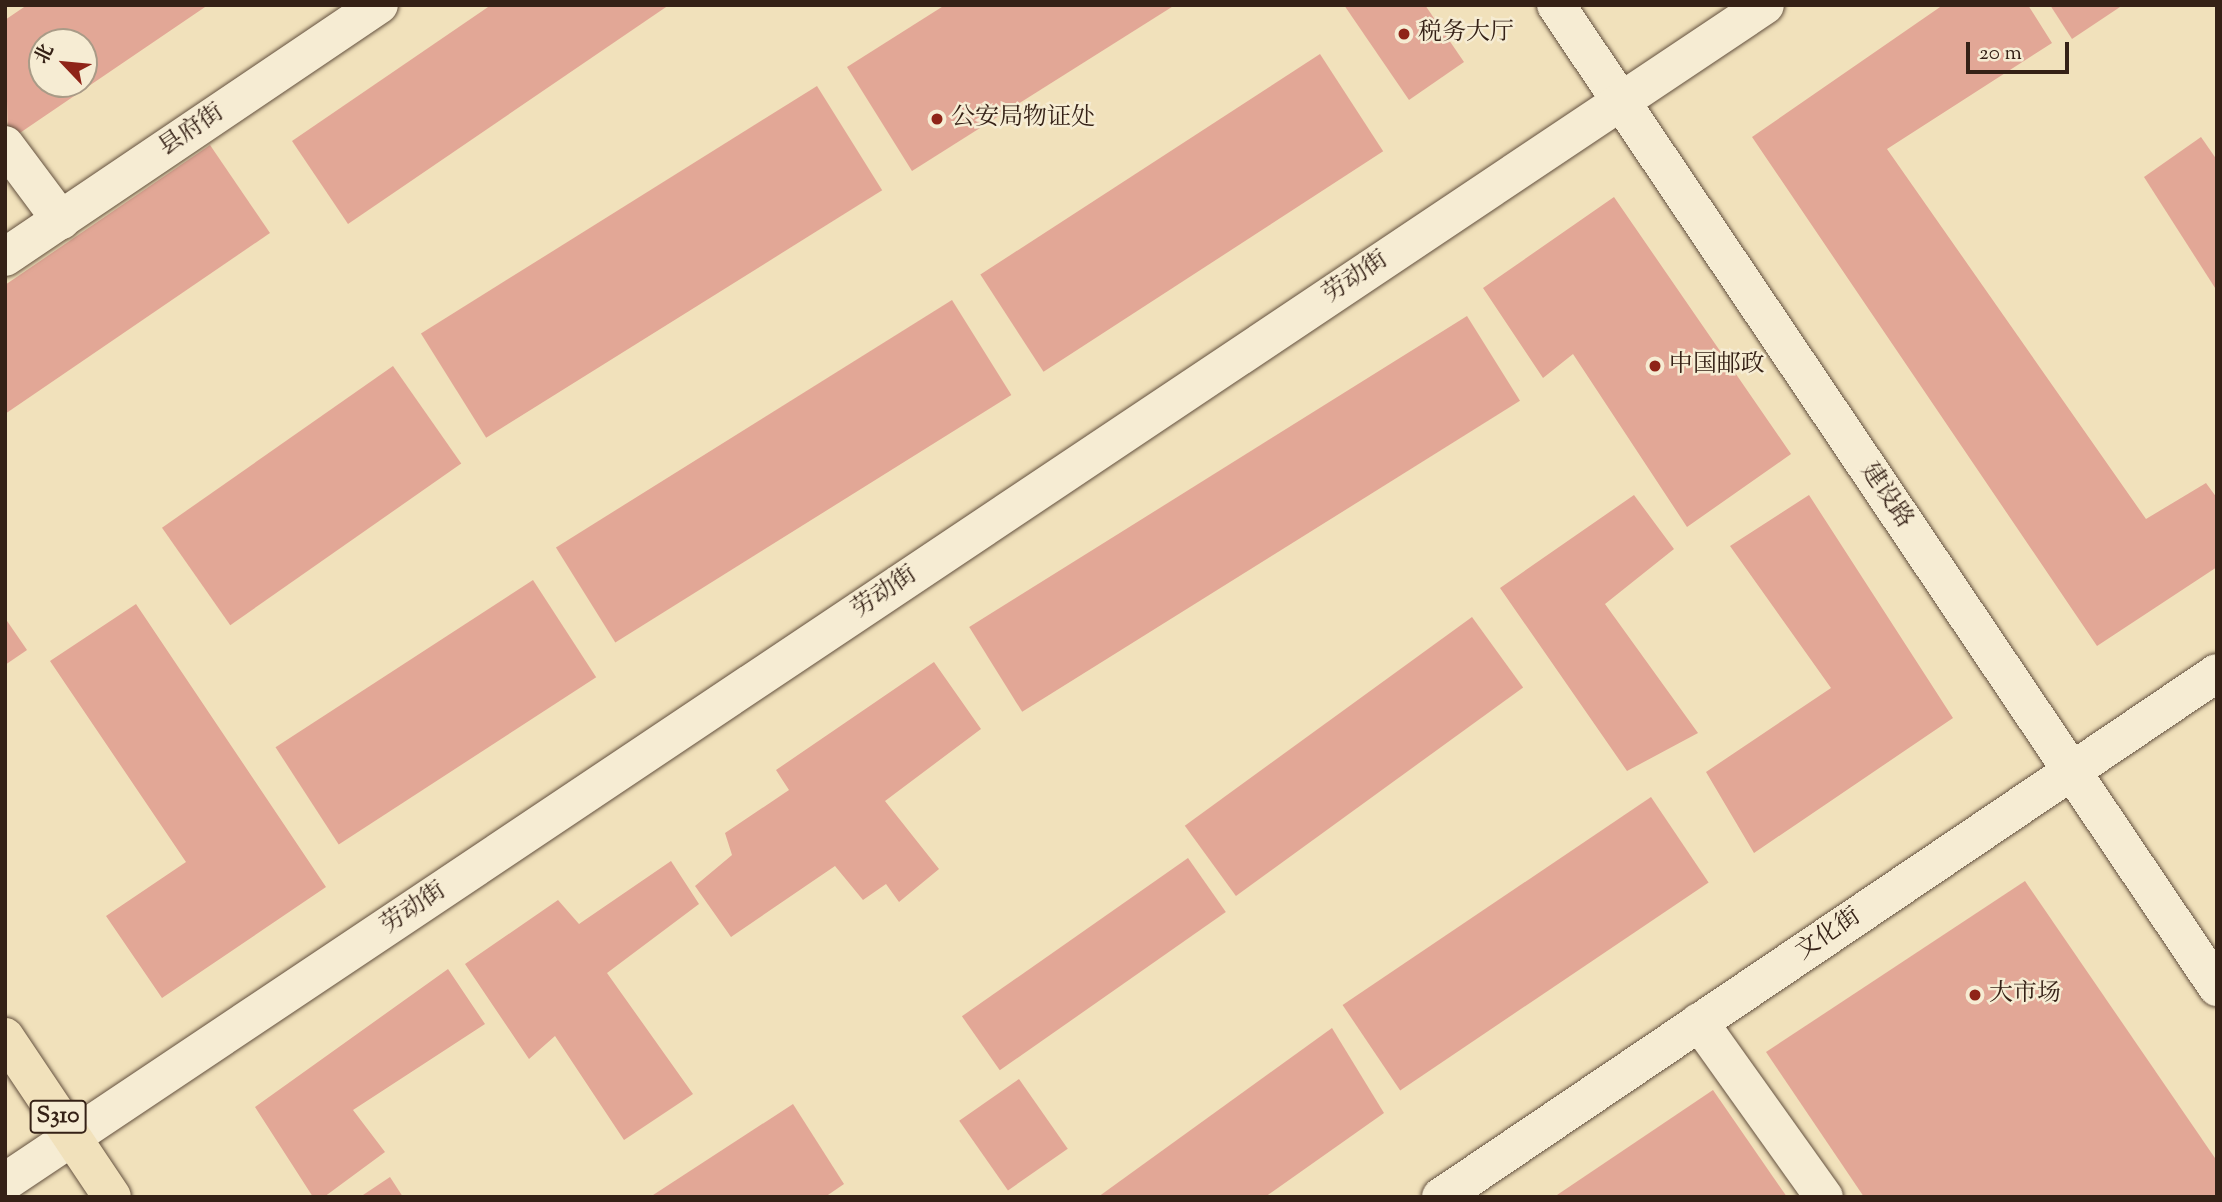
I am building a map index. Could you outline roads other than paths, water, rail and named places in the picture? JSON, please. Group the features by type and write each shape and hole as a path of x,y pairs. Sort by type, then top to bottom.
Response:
{"main road":[{"name":"S310","path":"5,1037 112,1197"}],"street":[{"name":"县府街","path":"5,257 379,5"},
{"name":"建设路","path":"1556,5 2217,986"},
{"name":"劳动街","path":"5,1182 1765,5"},
{"path":"5,145 61,220"},
{"name":"文化街","path":"1441,1197 2217,673"},
{"path":"1699,1023 1824,1197"}],"place":[{"name":"税务大厅","path":"1404,34"},
{"name":"公安局物证处","path":"937,119"},
{"name":"中国邮政","path":"1655,366"},
{"name":"大市场","path":"1975,995"}]}
